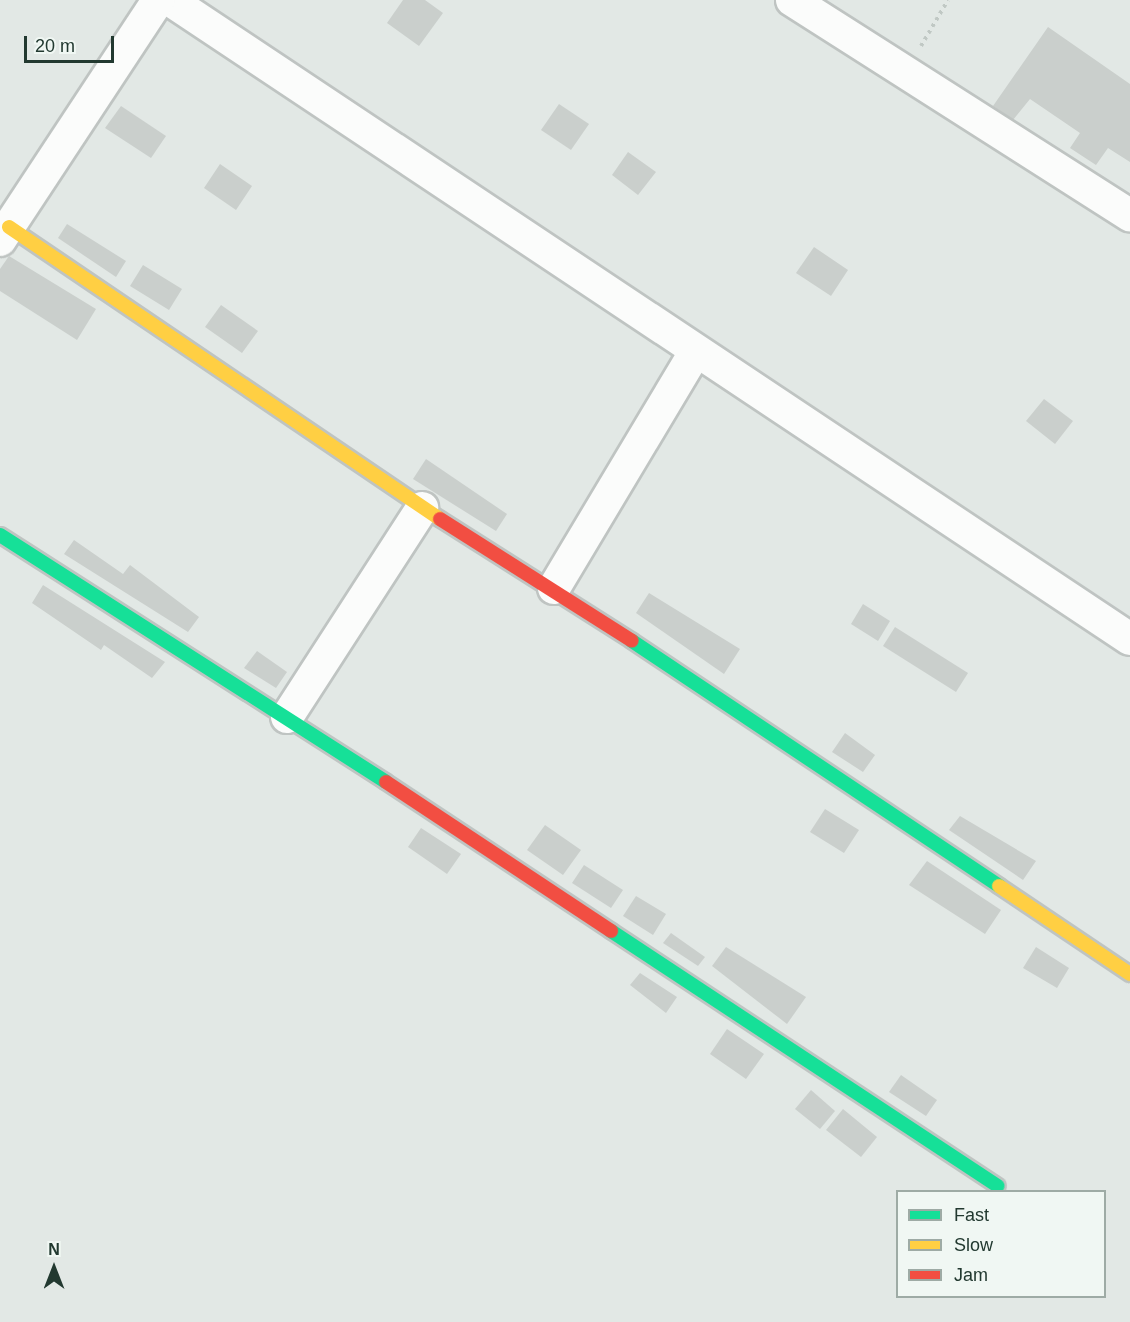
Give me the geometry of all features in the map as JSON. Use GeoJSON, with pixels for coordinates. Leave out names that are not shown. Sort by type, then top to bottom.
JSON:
{"type":"FeatureCollection","features":[{"type":"Feature","properties":{"kind":"street"},"geometry":{"type":"LineString","coordinates":[[158,0],[5,233],[422,508],[554,588],[1130,974]]}},
{"type":"Feature","properties":{"kind":"street"},"geometry":{"type":"LineString","coordinates":[[170,0],[695,352],[1130,639]]}},
{"type":"Feature","properties":{"kind":"street"},"geometry":{"type":"LineString","coordinates":[[792,0],[1130,215]]}},
{"type":"Feature","properties":{"kind":"street"},"geometry":{"type":"LineString","coordinates":[[554,588],[695,352]]}},
{"type":"Feature","properties":{"kind":"street"},"geometry":{"type":"LineString","coordinates":[[287,717],[422,508]]}},
{"type":"Feature","properties":{"kind":"street"},"geometry":{"type":"LineString","coordinates":[[0,535],[287,717],[998,1186]]}},
{"type":"Feature","properties":{"kind":"path"},"geometry":{"type":"LineString","coordinates":[[906,72],[948,0]]}},
{"type":"Feature","properties":{"kind":"building"},"geometry":{"type":"Polygon","coordinates":[[[403,0],[425,0],[443,13],[419,46],[387,23],[403,0]]]}},
{"type":"Feature","properties":{"kind":"building"},"geometry":{"type":"Polygon","coordinates":[[[1048,27],[1130,84],[1130,162],[1108,148],[1096,165],[1070,148],[1080,133],[1030,99],[1013,120],[993,106],[1048,27]]]}},
{"type":"Feature","properties":{"kind":"building"},"geometry":{"type":"Polygon","coordinates":[[[559,104],[589,124],[571,150],[541,130],[559,104]]]}},
{"type":"Feature","properties":{"kind":"building"},"geometry":{"type":"Polygon","coordinates":[[[121,106],[166,136],[151,158],[105,128],[121,106]]]}},
{"type":"Feature","properties":{"kind":"building"},"geometry":{"type":"Polygon","coordinates":[[[628,152],[656,172],[638,195],[612,175],[628,152]]]}},
{"type":"Feature","properties":{"kind":"building"},"geometry":{"type":"Polygon","coordinates":[[[220,164],[252,186],[236,210],[204,188],[220,164]]]}},
{"type":"Feature","properties":{"kind":"building"},"geometry":{"type":"Polygon","coordinates":[[[67,224],[126,261],[116,277],[58,238],[67,224]]]}},
{"type":"Feature","properties":{"kind":"building"},"geometry":{"type":"Polygon","coordinates":[[[814,247],[848,270],[831,296],[796,273],[814,247]]]}},
{"type":"Feature","properties":{"kind":"building"},"geometry":{"type":"Polygon","coordinates":[[[9,256],[96,309],[77,340],[0,291],[0,269],[9,256]]]}},
{"type":"Feature","properties":{"kind":"building"},"geometry":{"type":"Polygon","coordinates":[[[143,265],[182,289],[169,310],[130,286],[143,265]]]}},
{"type":"Feature","properties":{"kind":"building"},"geometry":{"type":"Polygon","coordinates":[[[221,305],[258,331],[242,353],[205,327],[221,305]]]}},
{"type":"Feature","properties":{"kind":"building"},"geometry":{"type":"Polygon","coordinates":[[[1044,399],[1073,421],[1055,444],[1026,421],[1044,399]]]}},
{"type":"Feature","properties":{"kind":"building"},"geometry":{"type":"Polygon","coordinates":[[[426,459],[507,514],[496,531],[413,479],[426,459]]]}},
{"type":"Feature","properties":{"kind":"building"},"geometry":{"type":"Polygon","coordinates":[[[74,540],[123,574],[130,565],[199,617],[188,632],[64,554],[74,540]]]}},
{"type":"Feature","properties":{"kind":"building"},"geometry":{"type":"Polygon","coordinates":[[[43,585],[165,662],[152,678],[104,645],[101,650],[32,603],[43,585]]]}},
{"type":"Feature","properties":{"kind":"building"},"geometry":{"type":"Polygon","coordinates":[[[649,593],[740,649],[724,674],[636,613],[649,593]]]}},
{"type":"Feature","properties":{"kind":"building"},"geometry":{"type":"Polygon","coordinates":[[[863,604],[890,621],[878,641],[851,624],[863,604]]]}},
{"type":"Feature","properties":{"kind":"building"},"geometry":{"type":"Polygon","coordinates":[[[895,627],[968,673],[956,692],[883,646],[895,627]]]}},
{"type":"Feature","properties":{"kind":"building"},"geometry":{"type":"Polygon","coordinates":[[[257,651],[287,672],[276,688],[244,668],[257,651]]]}},
{"type":"Feature","properties":{"kind":"building"},"geometry":{"type":"Polygon","coordinates":[[[845,733],[875,755],[863,772],[832,752],[845,733]]]}},
{"type":"Feature","properties":{"kind":"building"},"geometry":{"type":"Polygon","coordinates":[[[825,809],[859,830],[844,853],[810,832],[825,809]]]}},
{"type":"Feature","properties":{"kind":"building"},"geometry":{"type":"Polygon","coordinates":[[[960,816],[1036,861],[1023,880],[949,830],[960,816]]]}},
{"type":"Feature","properties":{"kind":"building"},"geometry":{"type":"Polygon","coordinates":[[[545,825],[581,850],[563,875],[527,850],[545,825]]]}},
{"type":"Feature","properties":{"kind":"building"},"geometry":{"type":"Polygon","coordinates":[[[421,828],[461,854],[447,874],[408,847],[421,828]]]}},
{"type":"Feature","properties":{"kind":"building"},"geometry":{"type":"Polygon","coordinates":[[[927,861],[1001,910],[985,934],[909,885],[927,861]]]}},
{"type":"Feature","properties":{"kind":"building"},"geometry":{"type":"Polygon","coordinates":[[[584,865],[623,890],[611,908],[572,883],[584,865]]]}},
{"type":"Feature","properties":{"kind":"building"},"geometry":{"type":"Polygon","coordinates":[[[636,896],[666,914],[653,935],[623,916],[636,896]]]}},
{"type":"Feature","properties":{"kind":"building"},"geometry":{"type":"Polygon","coordinates":[[[671,933],[705,957],[698,966],[663,943],[671,933]]]}},
{"type":"Feature","properties":{"kind":"building"},"geometry":{"type":"Polygon","coordinates":[[[726,947],[806,997],[787,1024],[712,966],[726,947]]]}},
{"type":"Feature","properties":{"kind":"building"},"geometry":{"type":"Polygon","coordinates":[[[1036,947],[1069,968],[1057,988],[1023,968],[1036,947]]]}},
{"type":"Feature","properties":{"kind":"building"},"geometry":{"type":"Polygon","coordinates":[[[640,973],[677,997],[666,1013],[630,985],[640,973]]]}},
{"type":"Feature","properties":{"kind":"building"},"geometry":{"type":"Polygon","coordinates":[[[727,1029],[764,1054],[746,1079],[710,1054],[727,1029]]]}},
{"type":"Feature","properties":{"kind":"building"},"geometry":{"type":"Polygon","coordinates":[[[901,1075],[937,1100],[926,1116],[889,1092],[901,1075]]]}},
{"type":"Feature","properties":{"kind":"building"},"geometry":{"type":"Polygon","coordinates":[[[811,1090],[835,1111],[820,1129],[795,1109],[811,1090]]]}},
{"type":"Feature","properties":{"kind":"building"},"geometry":{"type":"Polygon","coordinates":[[[843,1109],[877,1137],[861,1157],[826,1130],[843,1109]]]}},
{"type":"Feature","properties":{"kind":"traffic: fast"},"geometry":{"type":"LineString","coordinates":[[0,535],[386,782]]}},
{"type":"Feature","properties":{"kind":"traffic: fast"},"geometry":{"type":"LineString","coordinates":[[632,641],[999,886]]}},
{"type":"Feature","properties":{"kind":"traffic: fast"},"geometry":{"type":"LineString","coordinates":[[611,931],[998,1186]]}},
{"type":"Feature","properties":{"kind":"traffic: slow"},"geometry":{"type":"LineString","coordinates":[[9,227],[440,519]]}},
{"type":"Feature","properties":{"kind":"traffic: slow"},"geometry":{"type":"LineString","coordinates":[[999,886],[1130,974]]}},
{"type":"Feature","properties":{"kind":"traffic: jam"},"geometry":{"type":"LineString","coordinates":[[440,519],[632,641]]}},
{"type":"Feature","properties":{"kind":"traffic: jam"},"geometry":{"type":"LineString","coordinates":[[386,782],[611,931]]}}]}
